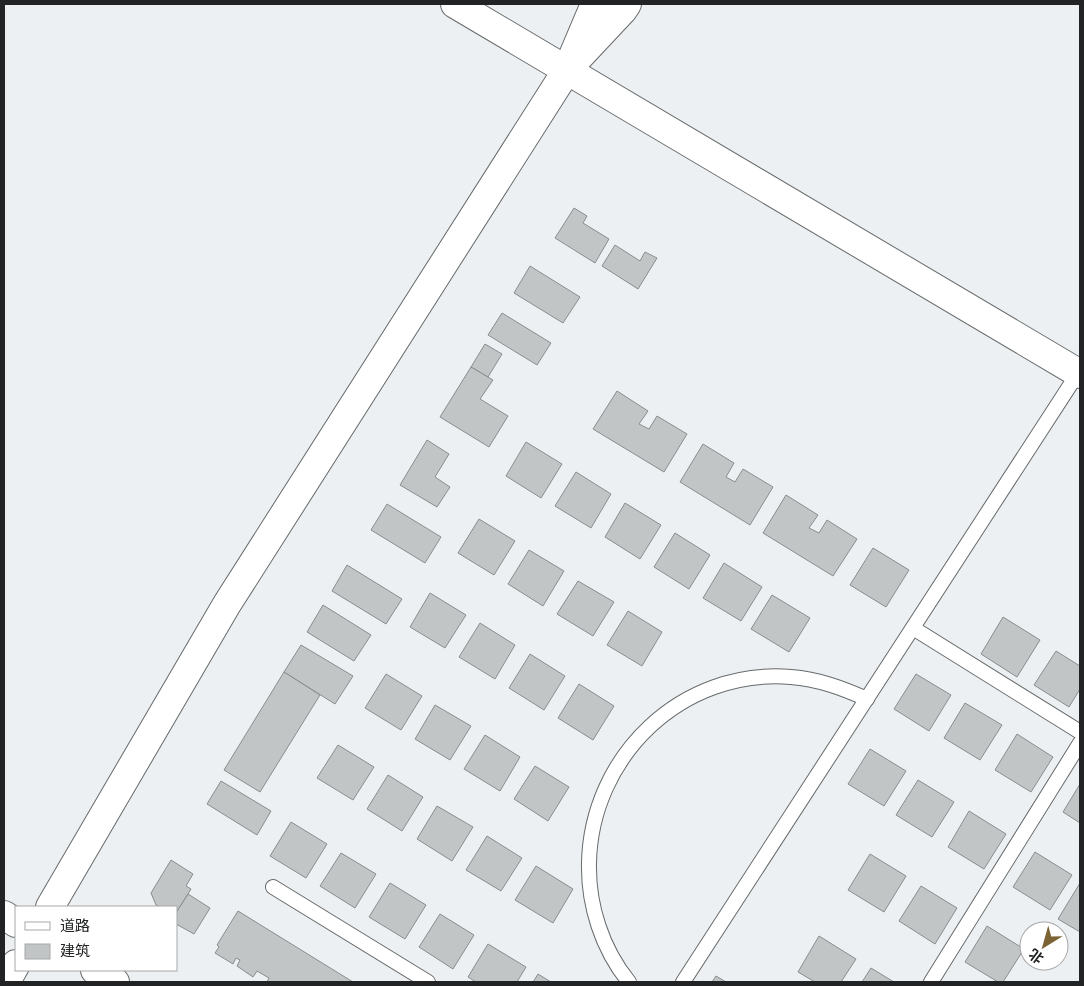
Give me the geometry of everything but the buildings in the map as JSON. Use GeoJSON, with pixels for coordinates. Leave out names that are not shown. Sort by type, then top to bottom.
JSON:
{"type":"FeatureCollection","features":[{"type":"Feature","properties":{"kind":"street"},"geometry":{"type":"LineString","coordinates":[[455,4],[1079,373]]}},
{"type":"Feature","properties":{"kind":"street"},"geometry":{"type":"LineString","coordinates":[[51,906],[227,604],[567,70],[594,4]]}},
{"type":"Feature","properties":{"kind":"street"},"geometry":{"type":"LineString","coordinates":[[567,70],[627,4]]}},
{"type":"Feature","properties":{"kind":"street"},"geometry":{"type":"LineString","coordinates":[[4,915],[15,921]]}},
{"type":"Feature","properties":{"kind":"street"},"geometry":{"type":"LineString","coordinates":[[6,982],[15,966]]}},
{"type":"Feature","properties":{"kind":"street"},"geometry":{"type":"LineString","coordinates":[[96,971],[115,982]]}},
{"type":"Feature","properties":{"kind":"lane"},"geometry":{"type":"LineString","coordinates":[[682,982],[1079,373]]}},
{"type":"Feature","properties":{"kind":"lane"},"geometry":{"type":"LineString","coordinates":[[913,628],[1080,732]]}},
{"type":"Feature","properties":{"kind":"lane"},"geometry":{"type":"LineString","coordinates":[[629,982],[608,950],[598,926],[588,874],[593,823],[612,773],[626,751],[644,731],[664,714],[686,700],[711,688],[736,681],[762,677],[790,677],[844,688],[867,699]]}},
{"type":"Feature","properties":{"kind":"lane"},"geometry":{"type":"LineString","coordinates":[[931,982],[1080,742]]}},
{"type":"Feature","properties":{"kind":"lane"},"geometry":{"type":"LineString","coordinates":[[273,887],[428,982]]}}]}
